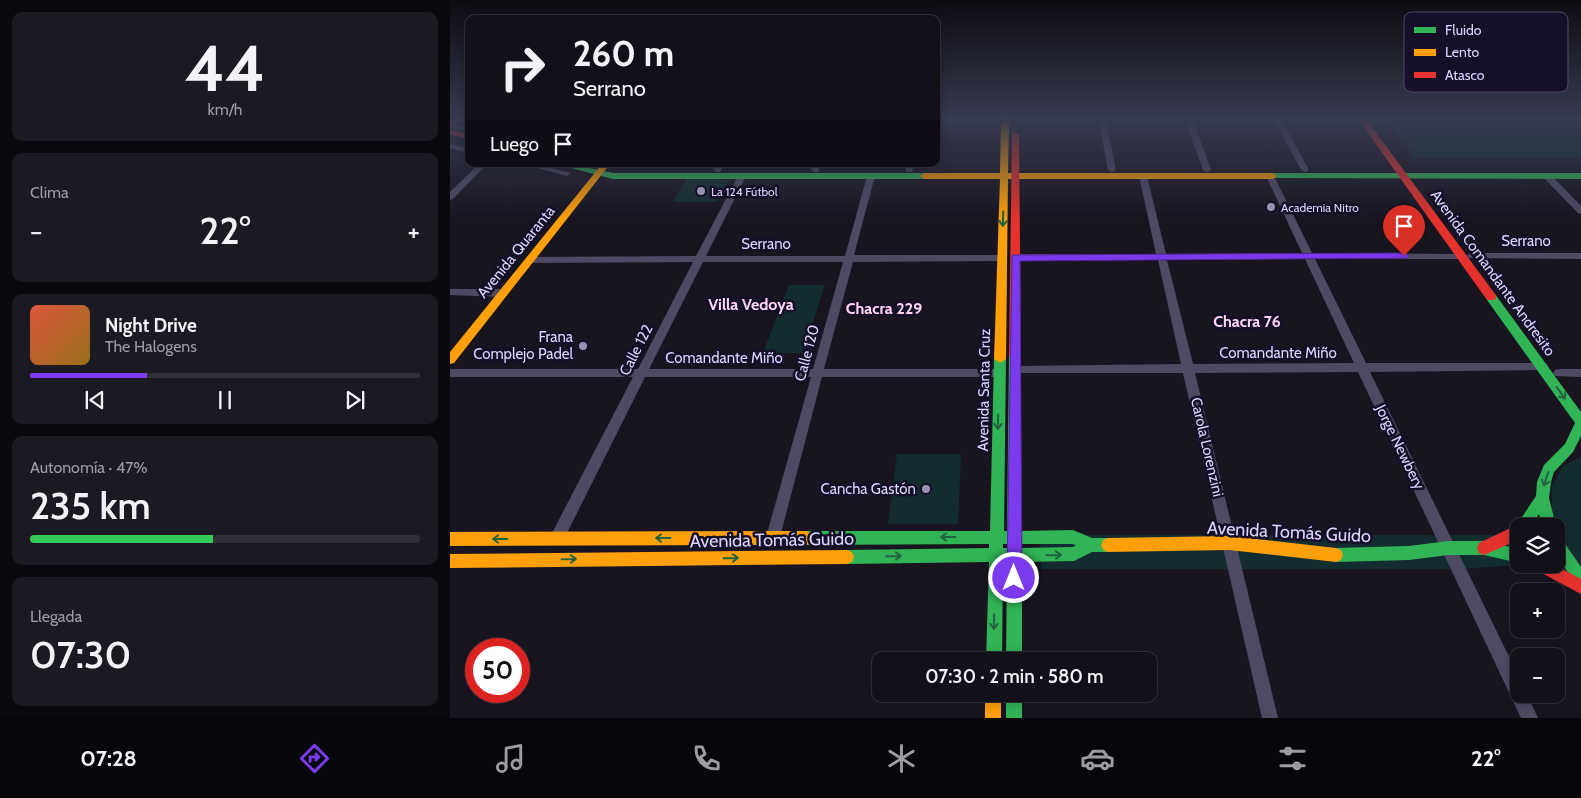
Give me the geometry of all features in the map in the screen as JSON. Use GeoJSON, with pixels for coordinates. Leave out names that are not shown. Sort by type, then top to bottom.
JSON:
{"type":"FeatureCollection","features":[{"type":"Feature","properties":{"kind":"main road","name":"Avenida Santa Cruz"},"geometry":{"type":"LineString","coordinates":[[994,652],[1001,258],[1006,153]]}},
{"type":"Feature","properties":{"kind":"main road","name":"Avenida Santa Cruz"},"geometry":{"type":"LineString","coordinates":[[1014,153],[1016,173],[1014,652]]}},
{"type":"Feature","properties":{"kind":"main road","name":"Avenida Comandante Andresito"},"geometry":{"type":"LineString","coordinates":[[1389,153],[1406,173]]}},
{"type":"Feature","properties":{"kind":"main road","name":"Avenida Comandante Andresito"},"geometry":{"type":"LineString","coordinates":[[1393,153],[1581,422]]}},
{"type":"Feature","properties":{"kind":"main road"},"geometry":{"type":"LineString","coordinates":[[563,168],[618,170],[719,167],[910,167],[1004,173]]}},
{"type":"Feature","properties":{"kind":"main road"},"geometry":{"type":"LineString","coordinates":[[603,168],[613,176],[871,176],[1016,173],[1270,176],[1581,170]]}},
{"type":"Feature","properties":{"kind":"main road","name":"Avenida Quaranta"},"geometry":{"type":"LineString","coordinates":[[450,360],[603,168]]}},
{"type":"Feature","properties":{"kind":"main road"},"geometry":{"type":"LineString","coordinates":[[1016,173],[1112,170],[1305,170],[1581,176]]}},
{"type":"Feature","properties":{"kind":"main road","name":"Avenida Comandante Andresito"},"geometry":{"type":"LineString","coordinates":[[1466,256],[1581,403]]}},
{"type":"Feature","properties":{"kind":"main road"},"geometry":{"type":"LineString","coordinates":[[1546,518],[1542,498],[1544,482],[1549,469],[1569,448],[1581,422]]}},
{"type":"Feature","properties":{"kind":"main road"},"geometry":{"type":"LineString","coordinates":[[1559,459],[1581,448]]}},
{"type":"Feature","properties":{"kind":"main road"},"geometry":{"type":"LineString","coordinates":[[1528,518],[1542,498]]}},
{"type":"Feature","properties":{"kind":"main road","name":"Avenida Tomás Guido"},"geometry":{"type":"LineString","coordinates":[[450,539],[1014,536],[1073,537],[1091,545],[1229,543],[1340,556],[1409,553],[1448,548],[1484,548],[1510,554]]}},
{"type":"Feature","properties":{"kind":"main road","name":"Avenida Tomás Guido"},"geometry":{"type":"LineString","coordinates":[[1484,548],[1510,536]]}},
{"type":"Feature","properties":{"kind":"main road","name":"Avenida Tomás Guido"},"geometry":{"type":"LineString","coordinates":[[450,561],[1014,556],[1074,554],[1091,545]]}},
{"type":"Feature","properties":{"kind":"main road"},"geometry":{"type":"LineString","coordinates":[[1565,558],[1581,579]]}},
{"type":"Feature","properties":{"kind":"main road"},"geometry":{"type":"LineString","coordinates":[[1555,573],[1581,587]]}},
{"type":"Feature","properties":{"kind":"main road"},"geometry":{"type":"LineString","coordinates":[[993,702],[993,718]]}},
{"type":"Feature","properties":{"kind":"main road"},"geometry":{"type":"LineString","coordinates":[[1014,702],[1014,718]]}},
{"type":"Feature","properties":{"kind":"street"},"geometry":{"type":"LineString","coordinates":[[1109,153],[1112,170]]}},
{"type":"Feature","properties":{"kind":"street"},"geometry":{"type":"LineString","coordinates":[[1201,153],[1207,170]]}},
{"type":"Feature","properties":{"kind":"street"},"geometry":{"type":"LineString","coordinates":[[1295,153],[1305,170]]}},
{"type":"Feature","properties":{"kind":"street"},"geometry":{"type":"LineString","coordinates":[[450,198],[480,167]]}},
{"type":"Feature","properties":{"kind":"street","name":"Calle 122"},"geometry":{"type":"LineString","coordinates":[[557,538],[742,176]]}},
{"type":"Feature","properties":{"kind":"street","name":"Calle 120"},"geometry":{"type":"LineString","coordinates":[[773,537],[871,176]]}},
{"type":"Feature","properties":{"kind":"street","name":"Carola Lorenzini"},"geometry":{"type":"LineString","coordinates":[[1143,176],[1270,718]]}},
{"type":"Feature","properties":{"kind":"street","name":"Jorge Newbery"},"geometry":{"type":"LineString","coordinates":[[1270,176],[1530,718]]}},
{"type":"Feature","properties":{"kind":"street"},"geometry":{"type":"LineString","coordinates":[[1547,176],[1581,211]]}},
{"type":"Feature","properties":{"kind":"street","name":"Serrano"},"geometry":{"type":"LineString","coordinates":[[1015,257],[1581,256]]}},
{"type":"Feature","properties":{"kind":"street","name":"Serrano"},"geometry":{"type":"LineString","coordinates":[[530,260],[1001,258]]}},
{"type":"Feature","properties":{"kind":"street"},"geometry":{"type":"LineString","coordinates":[[450,292],[503,293]]}},
{"type":"Feature","properties":{"kind":"street","name":"Comandante Miño"},"geometry":{"type":"LineString","coordinates":[[1015,370],[1542,366]]}},
{"type":"Feature","properties":{"kind":"street","name":"Comandante Miño"},"geometry":{"type":"LineString","coordinates":[[450,373],[999,373]]}},
{"type":"Feature","properties":{"kind":"street"},"geometry":{"type":"LineString","coordinates":[[1559,373],[1581,373]]}},
{"type":"Feature","properties":{"kind":"green space"},"geometry":{"type":"Polygon","coordinates":[[[1411,153],[1581,153],[1581,158],[1415,158],[1411,153]]]}},
{"type":"Feature","properties":{"kind":"green space","name":"La 124 Fútbol"},"geometry":{"type":"Polygon","coordinates":[[[687,178],[729,180],[717,202],[673,202],[687,178]]]}},
{"type":"Feature","properties":{"kind":"green space"},"geometry":{"type":"Polygon","coordinates":[[[789,285],[825,285],[803,353],[763,353],[789,285]]]}},
{"type":"Feature","properties":{"kind":"green space","name":"Cancha Gastón"},"geometry":{"type":"Polygon","coordinates":[[[897,454],[961,454],[958,524],[888,524],[897,454]]]}},
{"type":"Feature","properties":{"kind":"green space"},"geometry":{"type":"Polygon","coordinates":[[[1581,456],[1581,568],[1565,545],[1565,518],[1554,518],[1552,513],[1552,486],[1563,466],[1581,456]]]}},
{"type":"Feature","properties":{"kind":"green space"},"geometry":{"type":"Polygon","coordinates":[[[1040,535],[1510,535],[1510,566],[1458,569],[1041,569],[1040,535]]]}},
{"type":"Feature","properties":{"kind":"traffic: fast"},"geometry":{"type":"LineString","coordinates":[[573,167],[613,176],[924,176]]}},
{"type":"Feature","properties":{"kind":"traffic: fast"},"geometry":{"type":"LineString","coordinates":[[1273,176],[1581,176]]}},
{"type":"Feature","properties":{"kind":"traffic: fast"},"geometry":{"type":"LineString","coordinates":[[1491,297],[1581,421]]}},
{"type":"Feature","properties":{"kind":"traffic: fast"},"geometry":{"type":"LineString","coordinates":[[1014,652],[1015,356]]}},
{"type":"Feature","properties":{"kind":"traffic: fast"},"geometry":{"type":"LineString","coordinates":[[994,652],[1000,359]]}},
{"type":"Feature","properties":{"kind":"traffic: fast"},"geometry":{"type":"LineString","coordinates":[[1528,518],[1542,498],[1544,482],[1549,469],[1569,448],[1581,424]]}},
{"type":"Feature","properties":{"kind":"traffic: fast"},"geometry":{"type":"LineString","coordinates":[[1542,498],[1547,518]]}},
{"type":"Feature","properties":{"kind":"traffic: fast"},"geometry":{"type":"LineString","coordinates":[[806,538],[1073,537],[1091,545]]}},
{"type":"Feature","properties":{"kind":"traffic: fast"},"geometry":{"type":"LineString","coordinates":[[847,557],[1074,554],[1091,545],[1108,545]]}},
{"type":"Feature","properties":{"kind":"traffic: fast"},"geometry":{"type":"LineString","coordinates":[[1336,555],[1409,553],[1448,548],[1484,548],[1510,554]]}},
{"type":"Feature","properties":{"kind":"traffic: fast"},"geometry":{"type":"LineString","coordinates":[[1565,556],[1581,579]]}},
{"type":"Feature","properties":{"kind":"traffic: fast"},"geometry":{"type":"LineString","coordinates":[[1014,702],[1014,718]]}},
{"type":"Feature","properties":{"kind":"traffic: slow"},"geometry":{"type":"LineString","coordinates":[[1000,359],[1004,153]]}},
{"type":"Feature","properties":{"kind":"traffic: slow"},"geometry":{"type":"LineString","coordinates":[[450,360],[604,167]]}},
{"type":"Feature","properties":{"kind":"traffic: slow"},"geometry":{"type":"LineString","coordinates":[[924,176],[1273,176]]}},
{"type":"Feature","properties":{"kind":"traffic: slow"},"geometry":{"type":"LineString","coordinates":[[450,539],[806,538]]}},
{"type":"Feature","properties":{"kind":"traffic: slow"},"geometry":{"type":"LineString","coordinates":[[1108,545],[1229,543],[1336,555]]}},
{"type":"Feature","properties":{"kind":"traffic: slow"},"geometry":{"type":"LineString","coordinates":[[450,561],[847,557]]}},
{"type":"Feature","properties":{"kind":"traffic: slow"},"geometry":{"type":"LineString","coordinates":[[993,702],[993,718]]}},
{"type":"Feature","properties":{"kind":"traffic: jam"},"geometry":{"type":"LineString","coordinates":[[1015,153],[1015,356]]}},
{"type":"Feature","properties":{"kind":"traffic: jam"},"geometry":{"type":"LineString","coordinates":[[1386,153],[1491,297]]}},
{"type":"Feature","properties":{"kind":"traffic: jam"},"geometry":{"type":"LineString","coordinates":[[1484,548],[1510,536]]}},
{"type":"Feature","properties":{"kind":"traffic: jam"},"geometry":{"type":"LineString","coordinates":[[1555,573],[1581,587]]}},
{"type":"Feature","properties":{"kind":"place","name":"La 124 Fútbol"},"geometry":{"type":"Point","coordinates":[701,191]}},
{"type":"Feature","properties":{"kind":"place","name":"Academia Nitro"},"geometry":{"type":"Point","coordinates":[1271,207]}},
{"type":"Feature","properties":{"kind":"place","name":"Frana Complejo Padel"},"geometry":{"type":"Point","coordinates":[583,346]}},
{"type":"Feature","properties":{"kind":"place","name":"Cancha Gastón"},"geometry":{"type":"Point","coordinates":[926,489]}},
{"type":"Feature","properties":{"kind":"district","name":"Villa Vedoya"},"geometry":{"type":"Point","coordinates":[751,304]}},
{"type":"Feature","properties":{"kind":"district","name":"Chacra 229"},"geometry":{"type":"Point","coordinates":[884,308]}},
{"type":"Feature","properties":{"kind":"district","name":"Chacra 76"},"geometry":{"type":"Point","coordinates":[1247,321]}},
{"type":"Feature","properties":{"kind":"route"},"geometry":{"type":"LineString","coordinates":[[1014,578],[1015,257],[1404,256]]}}]}
